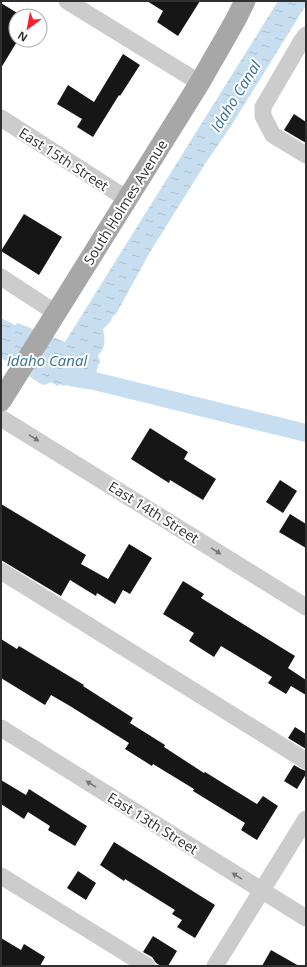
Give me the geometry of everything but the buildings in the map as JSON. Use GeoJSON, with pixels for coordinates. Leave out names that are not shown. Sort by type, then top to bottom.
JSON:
{"type":"FeatureCollection","features":[{"type":"Feature","properties":{"kind":"main road","name":"South Holmes Avenue"},"geometry":{"type":"LineString","coordinates":[[1,400],[200,83],[246,1]]}},
{"type":"Feature","properties":{"kind":"street"},"geometry":{"type":"LineString","coordinates":[[67,1],[200,83]]}},
{"type":"Feature","properties":{"kind":"street"},"geometry":{"type":"LineString","coordinates":[[306,35],[263,107],[262,116],[273,135],[306,155]]}},
{"type":"Feature","properties":{"kind":"street","name":"East 15th Street"},"geometry":{"type":"LineString","coordinates":[[1,118],[127,199]]}},
{"type":"Feature","properties":{"kind":"street"},"geometry":{"type":"LineString","coordinates":[[1,277],[56,313]]}},
{"type":"Feature","properties":{"kind":"street","name":"East 14th Street"},"geometry":{"type":"LineString","coordinates":[[1,418],[306,607]]}},
{"type":"Feature","properties":{"kind":"street"},"geometry":{"type":"LineString","coordinates":[[1,571],[306,761]]}},
{"type":"Feature","properties":{"kind":"street","name":"East 13th Street"},"geometry":{"type":"LineString","coordinates":[[1,728],[306,918]]}},
{"type":"Feature","properties":{"kind":"street"},"geometry":{"type":"LineString","coordinates":[[215,966],[306,819]]}},
{"type":"Feature","properties":{"kind":"street"},"geometry":{"type":"LineString","coordinates":[[1,876],[146,966]]}},
{"type":"Feature","properties":{"kind":"water","name":"Idaho Canal"},"geometry":{"type":"Polygon","coordinates":[[[278,1],[306,1],[306,5],[231,126],[205,164],[150,252],[116,314],[103,329],[104,343],[101,352],[98,355],[100,362],[92,389],[67,385],[63,386],[60,384],[58,386],[51,382],[45,385],[41,384],[1,358],[1,318],[15,325],[18,323],[65,342],[278,1]]]}},
{"type":"Feature","properties":{"kind":"waterway"},"geometry":{"type":"LineString","coordinates":[[70,375],[306,433]]}}]}
